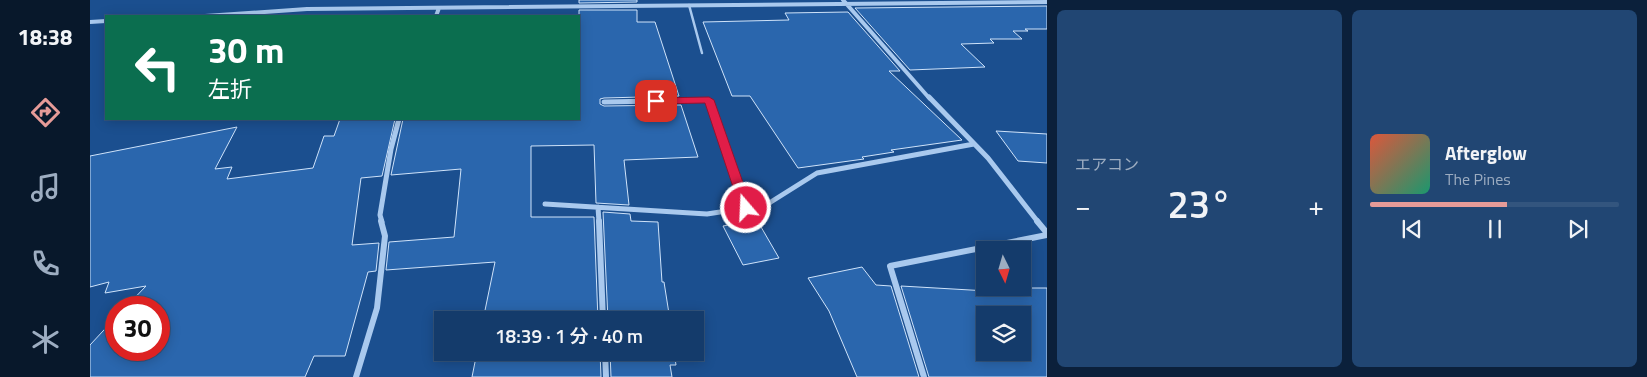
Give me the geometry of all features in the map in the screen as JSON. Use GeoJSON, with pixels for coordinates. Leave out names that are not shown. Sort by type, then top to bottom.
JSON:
{"type":"FeatureCollection","features":[{"type":"Feature","properties":{"kind":"street"},"geometry":{"type":"LineString","coordinates":[[842,0],[918,86],[1011,185],[1047,234],[890,266],[924,377]]}},
{"type":"Feature","properties":{"kind":"street"},"geometry":{"type":"LineString","coordinates":[[220,15],[307,9],[1047,2]]}},
{"type":"Feature","properties":{"kind":"street"},"geometry":{"type":"LineString","coordinates":[[436,15],[439,8]]}},
{"type":"Feature","properties":{"kind":"street"},"geometry":{"type":"LineString","coordinates":[[91,22],[105,21]]}},
{"type":"Feature","properties":{"kind":"street"},"geometry":{"type":"LineString","coordinates":[[604,102],[709,100],[746,208]]}},
{"type":"Feature","properties":{"kind":"street"},"geometry":{"type":"LineString","coordinates":[[356,377],[377,308],[386,236],[379,220],[391,149],[399,120]]}},
{"type":"Feature","properties":{"kind":"street"},"geometry":{"type":"LineString","coordinates":[[545,204],[707,214],[766,205],[816,173],[974,144]]}},
{"type":"Feature","properties":{"kind":"street"},"geometry":{"type":"LineString","coordinates":[[598,207],[603,311]]}},
{"type":"Feature","properties":{"kind":"street"},"geometry":{"type":"LineString","coordinates":[[605,361],[606,377]]}},
{"type":"Feature","properties":{"kind":"lane"},"geometry":{"type":"LineString","coordinates":[[689,5],[702,53]]}},
{"type":"Feature","properties":{"kind":"building"},"geometry":{"type":"Polygon","coordinates":[[[579,0],[637,0],[637,2],[579,3],[579,0]]]}},
{"type":"Feature","properties":{"kind":"building"},"geometry":{"type":"Polygon","coordinates":[[[1047,6],[1047,29],[1013,31],[1022,39],[990,39],[994,43],[961,44],[985,67],[910,70],[855,8],[1047,6]]]}},
{"type":"Feature","properties":{"kind":"building"},"geometry":{"type":"Polygon","coordinates":[[[579,10],[637,10],[637,22],[655,22],[679,96],[604,98],[600,99],[600,104],[604,106],[681,105],[698,157],[624,160],[629,205],[596,203],[594,145],[531,146],[531,217],[594,217],[598,311],[485,311],[495,262],[386,270],[389,242],[454,237],[461,169],[391,175],[403,120],[580,120],[579,10]]]}},
{"type":"Feature","properties":{"kind":"building"},"geometry":{"type":"Polygon","coordinates":[[[848,12],[900,71],[889,71],[962,140],[891,150],[894,152],[862,157],[864,159],[798,168],[750,96],[732,96],[703,22],[789,20],[785,13],[848,12]]]}},
{"type":"Feature","properties":{"kind":"building"},"geometry":{"type":"Polygon","coordinates":[[[340,120],[395,120],[382,176],[361,178],[352,245],[379,243],[376,271],[368,272],[345,356],[314,356],[305,377],[90,377],[90,345],[105,329],[105,361],[170,361],[170,296],[136,296],[146,286],[105,293],[109,282],[90,287],[90,156],[237,127],[215,169],[232,167],[227,179],[313,168],[324,136],[334,136],[340,120]]]}},
{"type":"Feature","properties":{"kind":"building"},"geometry":{"type":"Polygon","coordinates":[[[996,131],[1047,134],[1047,163],[1018,161],[996,131]]]}},
{"type":"Feature","properties":{"kind":"building"},"geometry":{"type":"Polygon","coordinates":[[[603,212],[630,214],[631,221],[658,222],[662,282],[664,282],[669,311],[608,311],[603,212]]]}},
{"type":"Feature","properties":{"kind":"building"},"geometry":{"type":"Polygon","coordinates":[[[757,220],[779,258],[743,265],[723,226],[757,220]]]}},
{"type":"Feature","properties":{"kind":"building"},"geometry":{"type":"Polygon","coordinates":[[[862,267],[876,285],[891,286],[919,377],[857,377],[829,311],[808,278],[862,267]]]}},
{"type":"Feature","properties":{"kind":"building"},"geometry":{"type":"Polygon","coordinates":[[[901,286],[976,290],[976,296],[1031,296],[1031,288],[1047,288],[1047,377],[929,377],[901,286]]]}},
{"type":"Feature","properties":{"kind":"building"},"geometry":{"type":"Polygon","coordinates":[[[475,361],[600,361],[601,377],[472,377],[475,361]]]}},
{"type":"Feature","properties":{"kind":"building"},"geometry":{"type":"Polygon","coordinates":[[[610,361],[675,361],[676,365],[670,365],[672,377],[611,377],[610,361]]]}},
{"type":"Feature","properties":{"kind":"route"},"geometry":{"type":"LineString","coordinates":[[656,101],[709,100],[746,208]]}}]}
